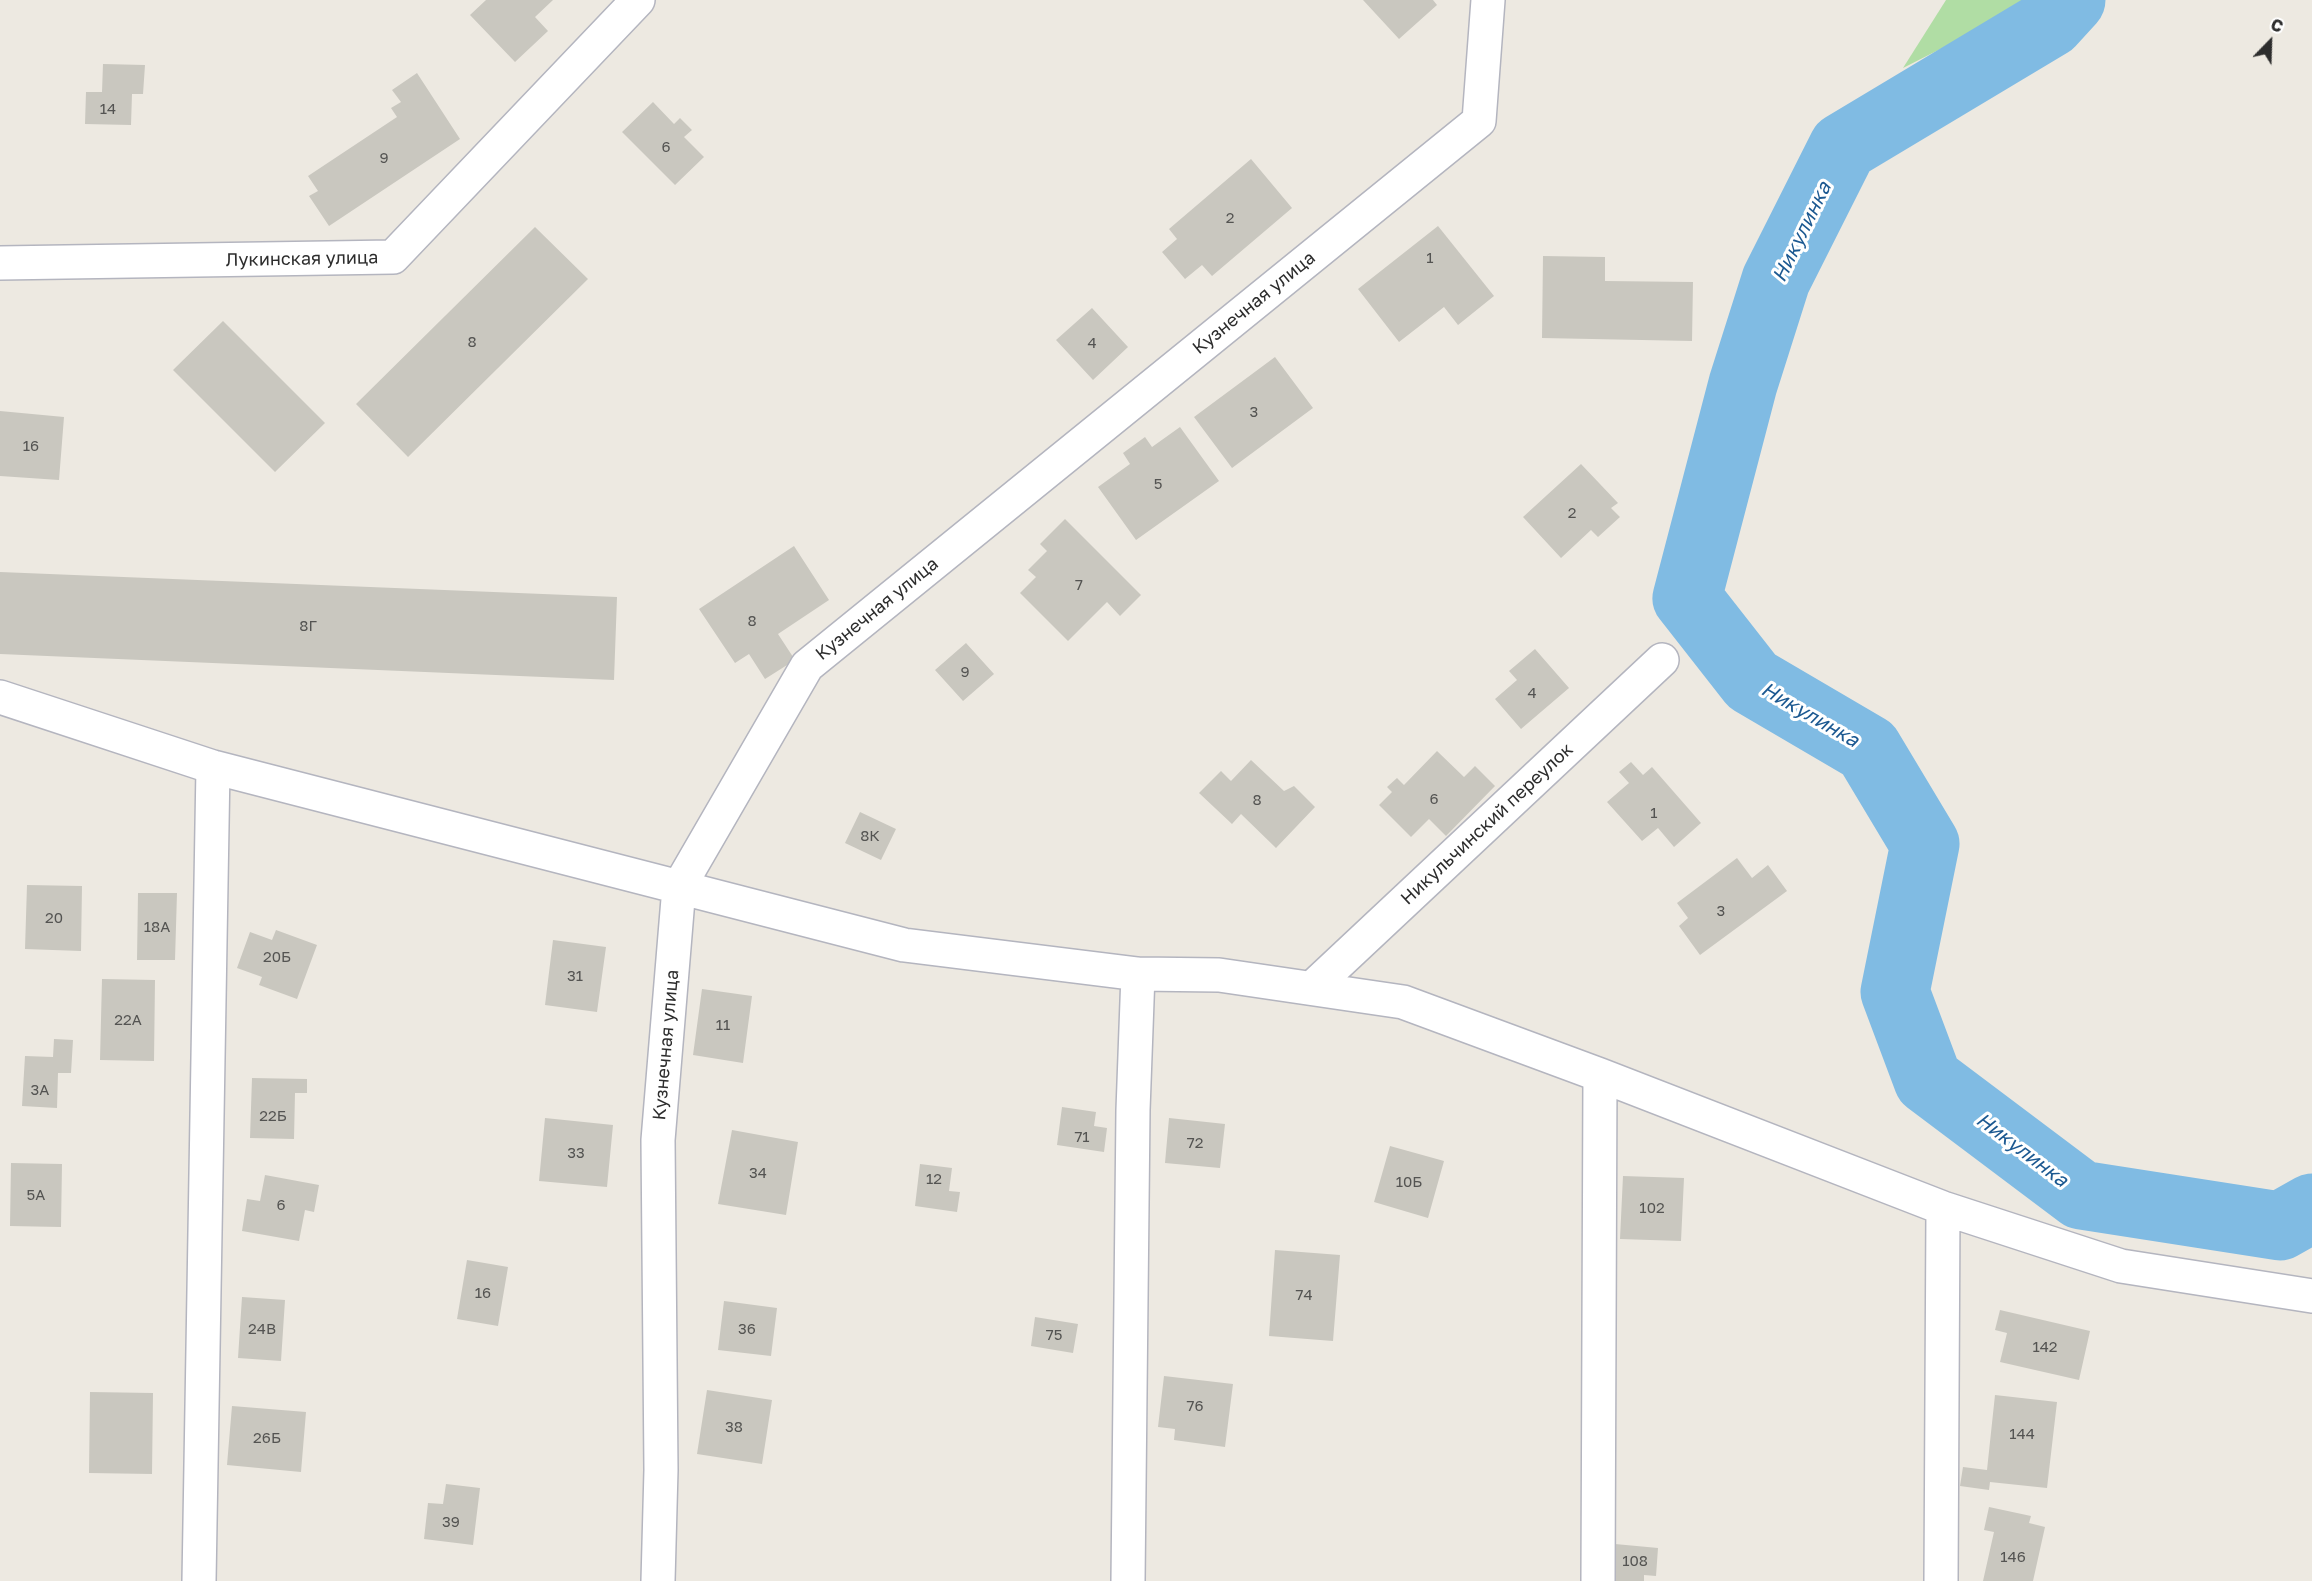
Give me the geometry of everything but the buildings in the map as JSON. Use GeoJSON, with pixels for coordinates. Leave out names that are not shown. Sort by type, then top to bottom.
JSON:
{"type":"FeatureCollection","features":[{"type":"Feature","properties":{"kind":"street","name":"Лукинская улица"},"geometry":{"type":"LineString","coordinates":[[0,263],[393,257],[638,0]]}},
{"type":"Feature","properties":{"kind":"street","name":"Кузнечная улица"},"geometry":{"type":"LineString","coordinates":[[658,1581],[661,1458],[658,1140],[679,887],[807,666],[1479,121],[1488,0]]}},
{"type":"Feature","properties":{"kind":"street","name":"Никульчинский переулок"},"geometry":{"type":"LineString","coordinates":[[1312,988],[1662,660]]}},
{"type":"Feature","properties":{"kind":"street"},"geometry":{"type":"LineString","coordinates":[[0,697],[110,731],[213,767],[904,945],[1138,974],[1220,975],[1403,1002],[1600,1075],[1943,1208],[2121,1266],[2312,1296]]}},
{"type":"Feature","properties":{"kind":"street"},"geometry":{"type":"LineString","coordinates":[[199,1581],[213,767]]}},
{"type":"Feature","properties":{"kind":"street"},"geometry":{"type":"LineString","coordinates":[[1128,1581],[1133,1110],[1138,974]]}},
{"type":"Feature","properties":{"kind":"street"},"geometry":{"type":"LineString","coordinates":[[1598,1581],[1600,1075]]}},
{"type":"Feature","properties":{"kind":"street"},"geometry":{"type":"LineString","coordinates":[[1941,1581],[1943,1208]]}},
{"type":"Feature","properties":{"kind":"green space"},"geometry":{"type":"Polygon","coordinates":[[[1946,0],[2037,0],[1903,68],[1946,0]]]}},
{"type":"Feature","properties":{"kind":"waterway","name":"Никулинка"},"geometry":{"type":"LineString","coordinates":[[2071,0],[2050,23],[1843,147],[1776,280],[1743,384],[1687,598],[1752,681],[1868,749],[1925,844],[1895,992],[1928,1080],[2081,1195],[2280,1226],[2312,1208]]}}]}
